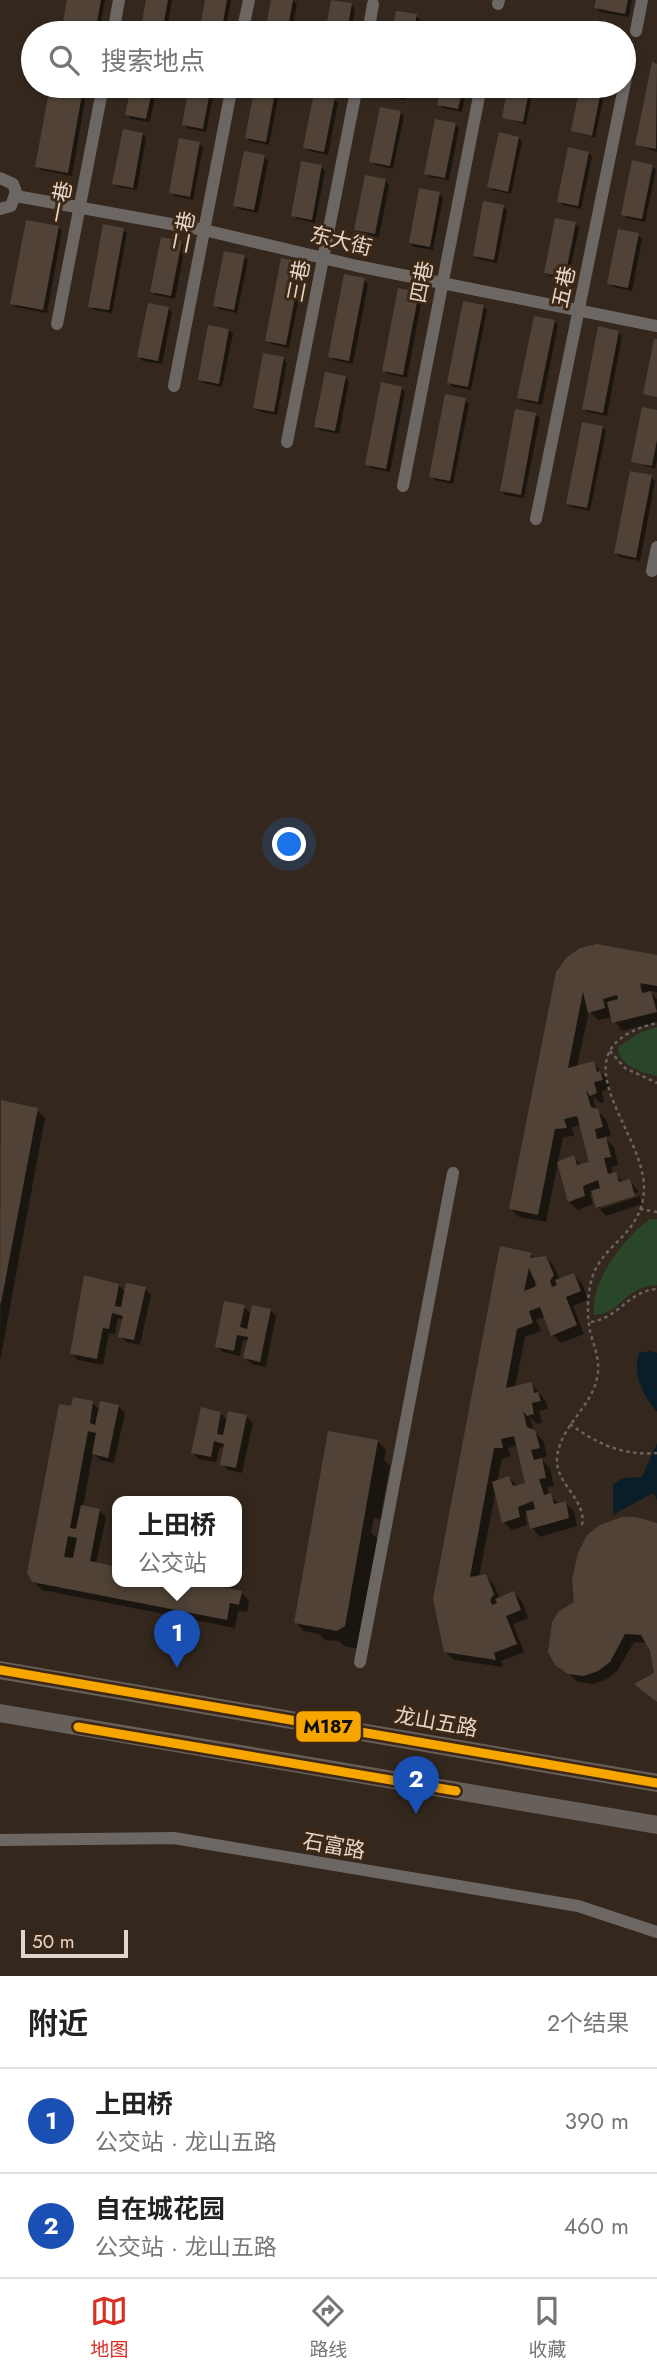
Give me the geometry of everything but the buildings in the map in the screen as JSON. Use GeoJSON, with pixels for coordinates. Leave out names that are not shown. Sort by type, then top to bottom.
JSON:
{"type":"FeatureCollection","features":[{"type":"Feature","properties":{"kind":"street"},"geometry":{"type":"LineString","coordinates":[[115,21],[119,0]]}},
{"type":"Feature","properties":{"kind":"street"},"geometry":{"type":"LineString","coordinates":[[245,21],[249,0]]}},
{"type":"Feature","properties":{"kind":"street"},"geometry":{"type":"LineString","coordinates":[[636,30],[642,0]]}},
{"type":"Feature","properties":{"kind":"street"},"geometry":{"type":"LineString","coordinates":[[370,21],[373,4]]}},
{"type":"Feature","properties":{"kind":"street","name":"一巷"},"geometry":{"type":"LineString","coordinates":[[57,324],[101,98]]}},
{"type":"Feature","properties":{"kind":"street","name":"二巷"},"geometry":{"type":"LineString","coordinates":[[174,386],[230,98]]}},
{"type":"Feature","properties":{"kind":"street","name":"三巷"},"geometry":{"type":"LineString","coordinates":[[287,442],[355,98]]}},
{"type":"Feature","properties":{"kind":"street","name":"四巷"},"geometry":{"type":"LineString","coordinates":[[403,486],[479,98]]}},
{"type":"Feature","properties":{"kind":"street","name":"五巷"},"geometry":{"type":"LineString","coordinates":[[536,519],[622,98]]}},
{"type":"Feature","properties":{"kind":"street"},"geometry":{"type":"LineString","coordinates":[[0,178],[13,184],[16,196],[11,206],[0,209]]}},
{"type":"Feature","properties":{"kind":"street","name":"东大街"},"geometry":{"type":"LineString","coordinates":[[16,196],[204,230],[441,283],[657,326]]}},
{"type":"Feature","properties":{"kind":"street"},"geometry":{"type":"LineString","coordinates":[[652,571],[657,547]]}},
{"type":"Feature","properties":{"kind":"street"},"geometry":{"type":"LineString","coordinates":[[360,1662],[453,1173]]}},
{"type":"Feature","properties":{"kind":"street","name":"龙山五路"},"geometry":{"type":"LineString","coordinates":[[0,1670],[657,1783]]}},
{"type":"Feature","properties":{"kind":"street"},"geometry":{"type":"LineString","coordinates":[[0,1713],[657,1825]]}},
{"type":"Feature","properties":{"kind":"street","name":"石富路"},"geometry":{"type":"LineString","coordinates":[[0,1840],[174,1838],[578,1906],[657,1932]]}},
{"type":"Feature","properties":{"kind":"path"},"geometry":{"type":"LineString","coordinates":[[582,1525],[578,1505],[561,1478],[556,1463],[558,1451],[570,1423],[591,1395],[597,1378],[598,1358],[589,1322],[588,1304],[592,1277],[605,1254],[629,1232],[639,1209],[643,1176],[610,1096],[607,1065],[610,1051],[619,1039],[639,1027],[657,1023]]}},
{"type":"Feature","properties":{"kind":"path"},"geometry":{"type":"LineString","coordinates":[[610,1051],[625,1068],[657,1083]]}},
{"type":"Feature","properties":{"kind":"path"},"geometry":{"type":"LineString","coordinates":[[639,1209],[657,1212]]}},
{"type":"Feature","properties":{"kind":"path"},"geometry":{"type":"LineString","coordinates":[[589,1322],[611,1316],[635,1294],[657,1289]]}},
{"type":"Feature","properties":{"kind":"path"},"geometry":{"type":"LineString","coordinates":[[570,1423],[594,1442],[631,1454],[657,1453]]}},
{"type":"Feature","properties":{"kind":"green space"},"geometry":{"type":"Polygon","coordinates":[[[657,1027],[657,1076],[627,1064],[619,1054],[618,1047],[641,1032],[657,1027]]]}},
{"type":"Feature","properties":{"kind":"green space"},"geometry":{"type":"Polygon","coordinates":[[[650,1219],[657,1219],[657,1285],[636,1291],[611,1310],[594,1315],[597,1288],[611,1261],[630,1237],[650,1219]]]}},
{"type":"Feature","properties":{"kind":"water"},"geometry":{"type":"Polygon","coordinates":[[[639,1353],[657,1353],[657,1412],[643,1392],[637,1369],[639,1353]]]}},
{"type":"Feature","properties":{"kind":"water"},"geometry":{"type":"Polygon","coordinates":[[[657,1443],[657,1500],[653,1493],[613,1515],[613,1484],[623,1478],[642,1477],[657,1443]]]}},
{"type":"Feature","properties":{"kind":"transit line","name":"M187"},"geometry":{"type":"LineString","coordinates":[[0,1670],[657,1783]]}},
{"type":"Feature","properties":{"kind":"transit line","name":"M187"},"geometry":{"type":"LineString","coordinates":[[78,1727],[456,1791]]}},
{"type":"Feature","properties":{"kind":"place","name":"上田桥"},"geometry":{"type":"Point","coordinates":[177,1668]}},
{"type":"Feature","properties":{"kind":"place","name":"自在城花园"},"geometry":{"type":"Point","coordinates":[416,1814]}}]}
